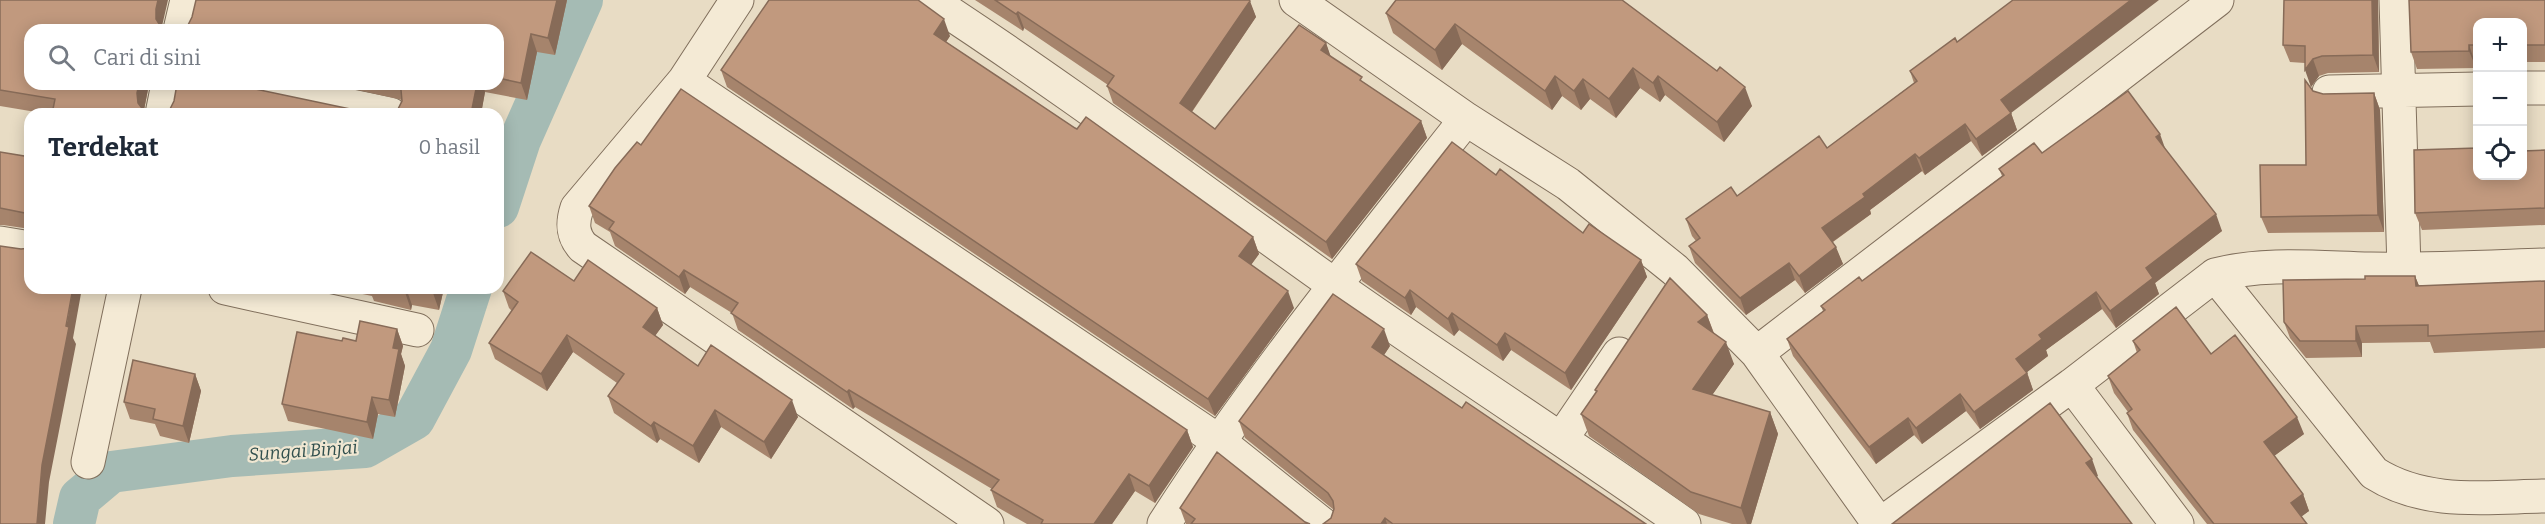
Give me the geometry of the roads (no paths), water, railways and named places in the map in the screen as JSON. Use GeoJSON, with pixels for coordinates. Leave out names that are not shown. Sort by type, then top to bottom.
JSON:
{"type":"FeatureCollection","features":[{"type":"Feature","properties":{"kind":"street"},"geometry":{"type":"LineString","coordinates":[[181,24],[187,0]]}},
{"type":"Feature","properties":{"kind":"street"},"geometry":{"type":"LineString","coordinates":[[737,0],[684,81],[577,208],[573,219],[575,238],[583,247],[987,524]]}},
{"type":"Feature","properties":{"kind":"street"},"geometry":{"type":"LineString","coordinates":[[930,0],[1036,69],[1335,285],[1562,438],[1684,524]]}},
{"type":"Feature","properties":{"kind":"street"},"geometry":{"type":"LineString","coordinates":[[1296,0],[1467,119],[1568,184],[1675,270],[1757,353],[1880,524],[2072,385],[2215,275],[2236,269],[2267,268],[2404,269],[2545,265]]}},
{"type":"Feature","properties":{"kind":"street"},"geometry":{"type":"LineString","coordinates":[[1757,353],[2217,0]]}},
{"type":"Feature","properties":{"kind":"street"},"geometry":{"type":"LineString","coordinates":[[2396,0],[2404,269]]}},
{"type":"Feature","properties":{"kind":"street"},"geometry":{"type":"LineString","coordinates":[[684,81],[1217,440],[1322,524]]}},
{"type":"Feature","properties":{"kind":"street"},"geometry":{"type":"LineString","coordinates":[[2329,92],[2473,88]]}},
{"type":"Feature","properties":{"kind":"street"},"geometry":{"type":"LineString","coordinates":[[2527,88],[2545,88]]}},
{"type":"Feature","properties":{"kind":"street"},"geometry":{"type":"LineString","coordinates":[[163,108],[167,90]]}},
{"type":"Feature","properties":{"kind":"street"},"geometry":{"type":"LineString","coordinates":[[273,90],[361,108]]}},
{"type":"Feature","properties":{"kind":"street"},"geometry":{"type":"LineString","coordinates":[[1164,524],[1217,440],[1335,285],[1467,119]]}},
{"type":"Feature","properties":{"kind":"street"},"geometry":{"type":"LineString","coordinates":[[0,243],[24,247]]}},
{"type":"Feature","properties":{"kind":"street"},"geometry":{"type":"LineString","coordinates":[[1655,300],[1675,270]]}},
{"type":"Feature","properties":{"kind":"street"},"geometry":{"type":"LineString","coordinates":[[2215,275],[2374,473],[2394,486],[2414,493],[2452,498],[2545,496]]}},
{"type":"Feature","properties":{"kind":"street"},"geometry":{"type":"LineString","coordinates":[[88,462],[124,294]]}},
{"type":"Feature","properties":{"kind":"street"},"geometry":{"type":"LineString","coordinates":[[252,294],[417,330]]}},
{"type":"Feature","properties":{"kind":"street"},"geometry":{"type":"LineString","coordinates":[[1562,438],[1635,329]]}},
{"type":"Feature","properties":{"kind":"street"},"geometry":{"type":"LineString","coordinates":[[2072,385],[2177,524]]}},
{"type":"Feature","properties":{"kind":"waterway","name":"Sungai Binjai"},"geometry":{"type":"LineString","coordinates":[[504,189],[520,140],[582,0]]}},
{"type":"Feature","properties":{"kind":"waterway","name":"Sungai Binjai"},"geometry":{"type":"LineString","coordinates":[[74,524],[80,498],[111,472],[232,456],[365,447],[414,419],[451,350],[469,294]]}}]}
